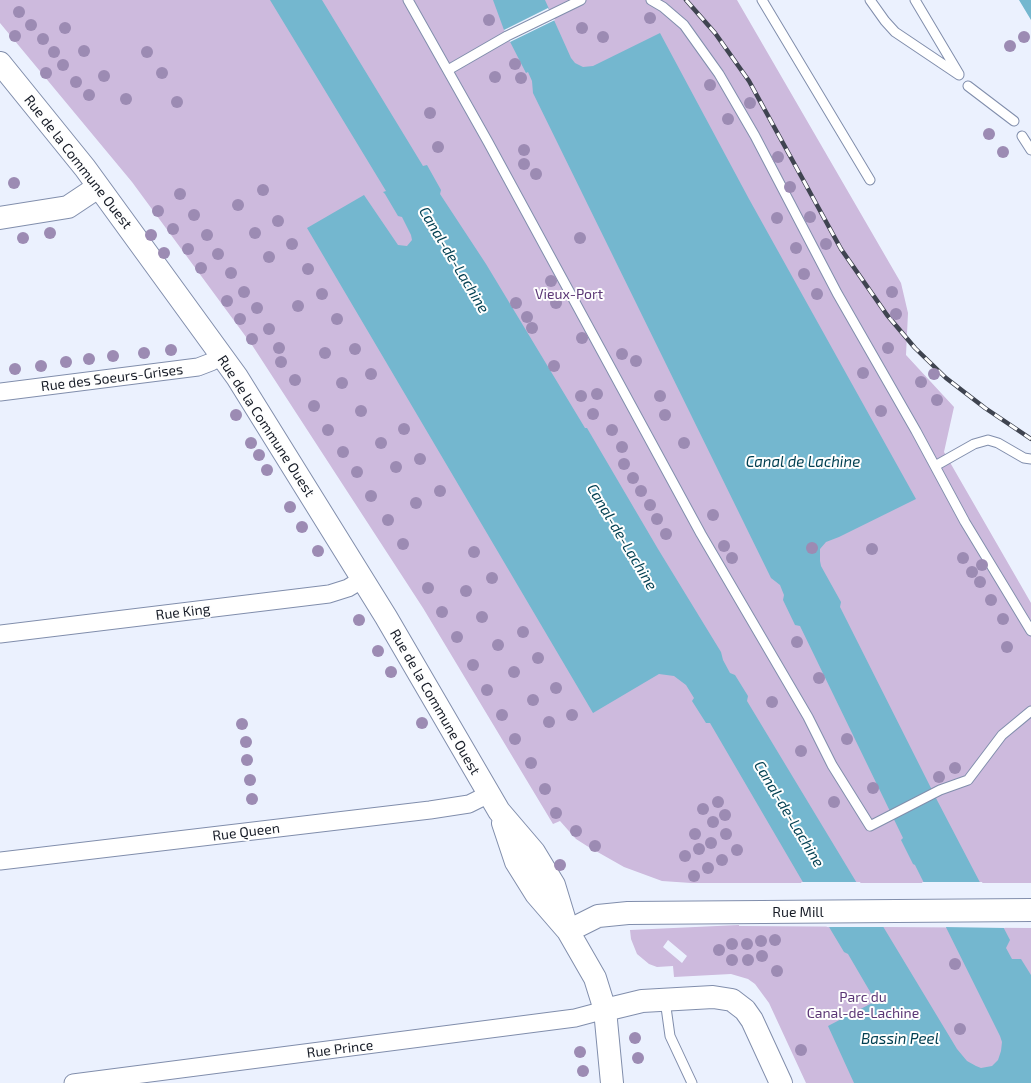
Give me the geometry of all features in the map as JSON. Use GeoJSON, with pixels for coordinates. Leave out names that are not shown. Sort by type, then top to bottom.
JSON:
{"type":"FeatureCollection","features":[{"type":"Feature","properties":{"kind":"street","name":"Rue de la Commune Ouest"},"geometry":{"type":"LineString","coordinates":[[0,63],[98,187],[222,356],[281,446],[363,579],[494,802],[534,852],[554,885],[568,931],[595,978],[605,1010],[612,1083]]}},
{"type":"Feature","properties":{"kind":"street"},"geometry":{"type":"LineString","coordinates":[[0,218],[68,207],[98,187]]}},
{"type":"Feature","properties":{"kind":"street","name":"Rue des Soeurs-Grises"},"geometry":{"type":"LineString","coordinates":[[0,392],[198,367],[222,356]]}},
{"type":"Feature","properties":{"kind":"street","name":"Rue King"},"geometry":{"type":"LineString","coordinates":[[0,634],[329,594],[348,588],[363,579]]}},
{"type":"Feature","properties":{"kind":"street","name":"Rue Queen"},"geometry":{"type":"LineString","coordinates":[[0,860],[494,802]]}},
{"type":"Feature","properties":{"kind":"street","name":"Rue Mill"},"geometry":{"type":"LineString","coordinates":[[568,931],[593,918],[606,914],[1023,910]]}},
{"type":"Feature","properties":{"kind":"street"},"geometry":{"type":"LineString","coordinates":[[605,1010],[642,1001],[713,997],[728,998],[745,1010],[752,1020],[781,1083]]}},
{"type":"Feature","properties":{"kind":"street","name":"Rue Prince"},"geometry":{"type":"LineString","coordinates":[[73,1083],[574,1018],[605,1010]]}},
{"type":"Feature","properties":{"kind":"lane"},"geometry":{"type":"LineString","coordinates":[[408,0],[448,70],[701,534],[808,718],[832,765],[870,826],[940,790],[968,780],[1002,736],[1031,711]]}},
{"type":"Feature","properties":{"kind":"lane"},"geometry":{"type":"LineString","coordinates":[[448,70],[507,36],[581,0]]}},
{"type":"Feature","properties":{"kind":"lane"},"geometry":{"type":"LineString","coordinates":[[651,0],[663,7],[684,25],[719,74],[755,136],[837,293],[966,522],[1031,631]]}},
{"type":"Feature","properties":{"kind":"lane"},"geometry":{"type":"LineString","coordinates":[[762,0],[870,180]]}},
{"type":"Feature","properties":{"kind":"lane"},"geometry":{"type":"LineString","coordinates":[[870,0],[895,32],[959,75],[916,0]]}},
{"type":"Feature","properties":{"kind":"lane"},"geometry":{"type":"LineString","coordinates":[[968,86],[1004,112],[1014,122]]}},
{"type":"Feature","properties":{"kind":"lane"},"geometry":{"type":"LineString","coordinates":[[1022,136],[1031,150]]}},
{"type":"Feature","properties":{"kind":"lane"},"geometry":{"type":"LineString","coordinates":[[935,466],[974,444],[988,440],[998,443],[1016,454],[1031,459]]}},
{"type":"Feature","properties":{"kind":"lane"},"geometry":{"type":"LineString","coordinates":[[665,1000],[670,1036],[692,1083]]}},
{"type":"Feature","properties":{"kind":"green space","name":"Vieux-Port"},"geometry":{"type":"Polygon","coordinates":[[[0,0],[737,0],[901,283],[908,313],[906,355],[954,407],[944,452],[1031,603],[1031,883],[691,883],[662,881],[624,867],[587,846],[576,839],[560,821],[553,824],[423,608],[252,345],[132,182],[0,23],[0,0]]]}},
{"type":"Feature","properties":{"kind":"green space","name":"Parc du Canal-de-Lachine"},"geometry":{"type":"Polygon","coordinates":[[[739,925],[1031,928],[1031,1083],[806,1083],[769,1003],[755,984],[748,979],[731,974],[674,977],[673,966],[657,967],[649,964],[637,954],[631,939],[630,930],[739,925]],[[668,940],[663,947],[682,963],[687,956],[668,940]]]}},
{"type":"Feature","properties":{"kind":"water","name":"Canal de Lachine"},"geometry":{"type":"Polygon","coordinates":[[[270,0],[322,0],[423,166],[427,165],[441,190],[440,194],[486,264],[585,428],[587,428],[721,652],[723,660],[730,673],[735,675],[748,696],[747,701],[957,1049],[967,1061],[976,1066],[981,1068],[992,1066],[998,1060],[1001,1051],[1002,1042],[1000,1036],[915,865],[913,864],[901,840],[903,838],[800,626],[795,625],[783,600],[784,595],[780,585],[771,578],[533,93],[532,81],[528,72],[526,73],[504,30],[493,0],[545,0],[571,58],[575,63],[583,67],[593,66],[660,33],[749,199],[916,499],[826,542],[820,549],[820,561],[821,566],[841,602],[840,607],[938,802],[1010,940],[1006,948],[1012,959],[1021,959],[1031,975],[1031,1083],[854,1083],[828,1026],[872,1003],[872,995],[848,954],[844,952],[832,932],[710,723],[706,723],[692,701],[694,698],[686,685],[674,676],[659,674],[593,713],[307,228],[364,195],[398,245],[407,246],[412,240],[402,217],[398,216],[383,192],[386,191],[270,0]]]}},
{"type":"Feature","properties":{"kind":"water"},"geometry":{"type":"Polygon","coordinates":[[[1019,0],[1031,0],[1031,20],[1019,0]]]}},
{"type":"Feature","properties":{"kind":"pier"},"geometry":{"type":"Polygon","coordinates":[[[548,8],[555,20],[510,42],[504,30],[548,8]]]}},
{"type":"Feature","properties":{"kind":"pier"},"geometry":{"type":"Polygon","coordinates":[[[801,882],[860,882],[887,927],[827,927],[801,882]]]}},
{"type":"Feature","properties":{"kind":"pier"},"geometry":{"type":"Polygon","coordinates":[[[922,882],[982,882],[1005,928],[944,927],[922,882]]]}},
{"type":"Feature","properties":{"kind":"railway"},"geometry":{"type":"LineString","coordinates":[[686,0],[715,33],[749,81],[841,249],[887,315],[915,348],[946,378],[985,408],[1031,439]]}},
{"type":"Feature","properties":{"kind":"water label","name":"Canal-de-Lachine"},"geometry":{"type":"Point","coordinates":[454,260]}},
{"type":"Feature","properties":{"kind":"water label","name":"Canal-de-Lachine"},"geometry":{"type":"Point","coordinates":[622,537]}},
{"type":"Feature","properties":{"kind":"water label","name":"Canal-de-Lachine"},"geometry":{"type":"Point","coordinates":[789,814]}},
{"type":"Feature","properties":{"kind":"water label","name":"Bassin Peel"},"geometry":{"type":"Point","coordinates":[900,1039]}}]}
